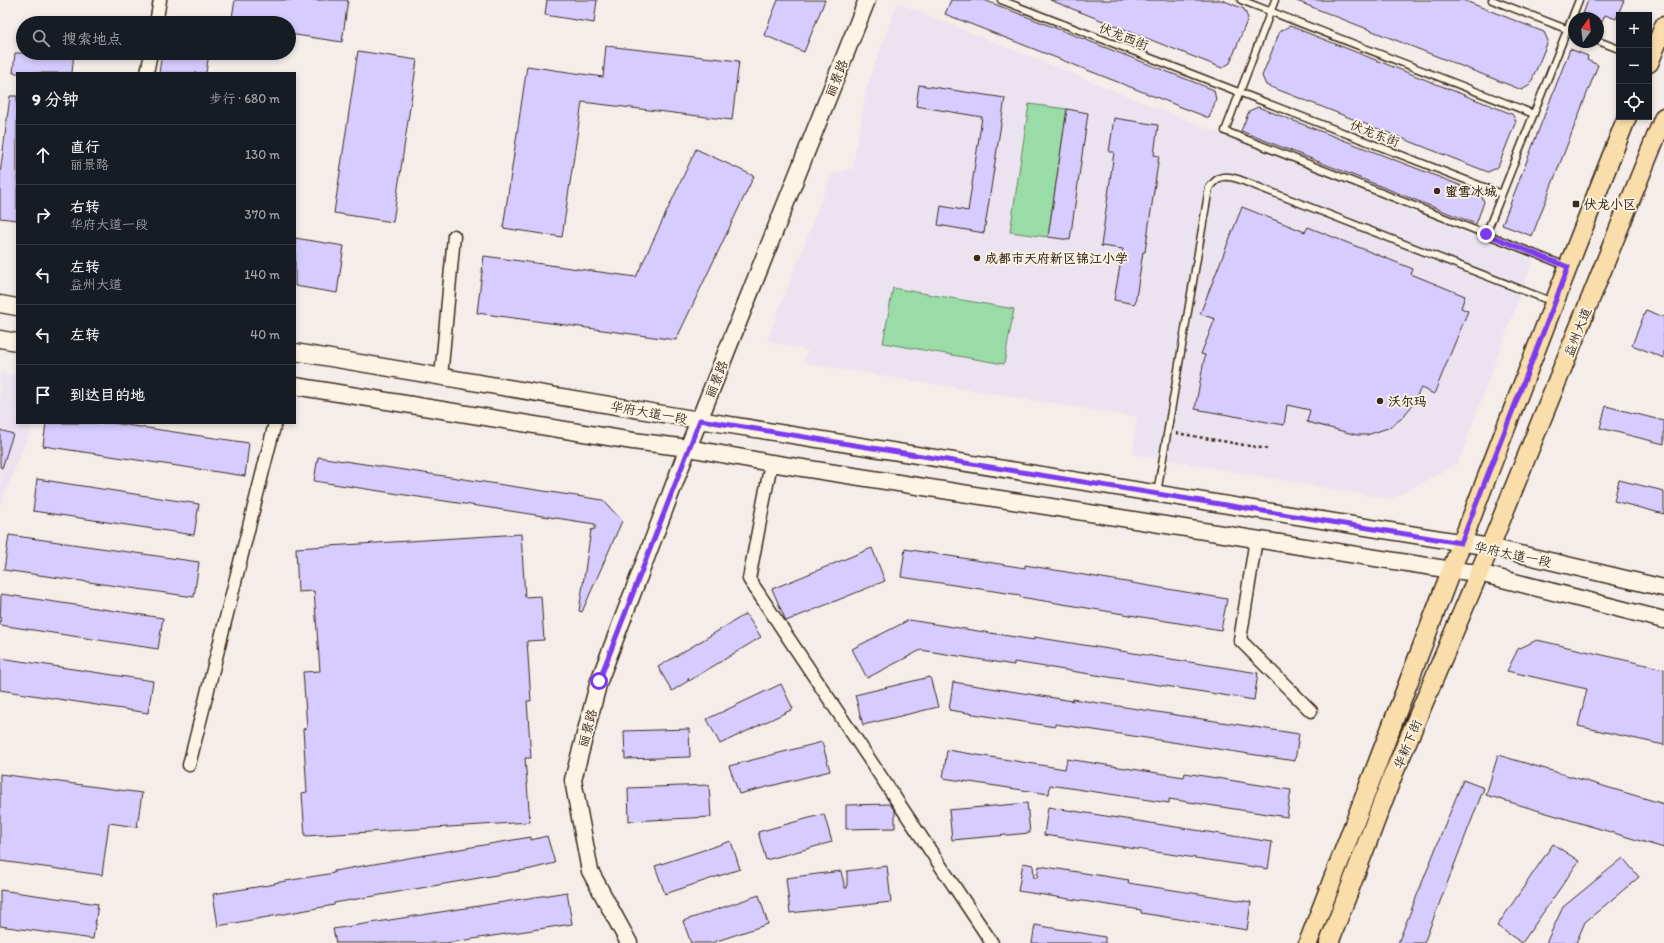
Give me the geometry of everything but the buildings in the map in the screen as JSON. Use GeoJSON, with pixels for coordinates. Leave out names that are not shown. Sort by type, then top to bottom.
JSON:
{"type":"FeatureCollection","features":[{"type":"Feature","properties":{"kind":"main road","name":"丽景路"},"geometry":{"type":"LineString","coordinates":[[629,943],[590,871],[573,780],[599,681],[688,448],[867,0]]}},
{"type":"Feature","properties":{"kind":"main road"},"geometry":{"type":"LineString","coordinates":[[1652,54],[1664,26]]}},
{"type":"Feature","properties":{"kind":"main road","name":"益州大道"},"geometry":{"type":"LineString","coordinates":[[1490,547],[1664,117]]}},
{"type":"Feature","properties":{"kind":"main road"},"geometry":{"type":"LineString","coordinates":[[1308,943],[1452,570],[1461,543],[1626,120]]}},
{"type":"Feature","properties":{"kind":"main road"},"geometry":{"type":"LineString","coordinates":[[0,304],[16,307]]}},
{"type":"Feature","properties":{"kind":"main road"},"geometry":{"type":"LineString","coordinates":[[0,339],[16,342]]}},
{"type":"Feature","properties":{"kind":"main road","name":"华府大道一段"},"geometry":{"type":"LineString","coordinates":[[296,352],[700,420],[1490,547],[1664,588]]}},
{"type":"Feature","properties":{"kind":"main road"},"geometry":{"type":"LineString","coordinates":[[296,386],[688,448],[772,463],[1479,573],[1664,620]]}},
{"type":"Feature","properties":{"kind":"main road","name":"华新下街"},"geometry":{"type":"LineString","coordinates":[[1328,943],[1393,775],[1490,547]]}},
{"type":"Feature","properties":{"kind":"street"},"geometry":{"type":"LineString","coordinates":[[157,16],[160,0]]}},
{"type":"Feature","properties":{"kind":"street"},"geometry":{"type":"LineString","coordinates":[[147,72],[150,60]]}},
{"type":"Feature","properties":{"kind":"street"},"geometry":{"type":"LineString","coordinates":[[441,377],[454,236]]}},
{"type":"Feature","properties":{"kind":"street"},"geometry":{"type":"LineString","coordinates":[[189,764],[275,424]]}},
{"type":"Feature","properties":{"kind":"street"},"geometry":{"type":"LineString","coordinates":[[772,463],[749,579],[992,943]]}},
{"type":"Feature","properties":{"kind":"street"},"geometry":{"type":"LineString","coordinates":[[1256,539],[1240,640],[1311,711]]}},
{"type":"Feature","properties":{"kind":"lane","name":"伏龙西街"},"geometry":{"type":"LineString","coordinates":[[1002,0],[1239,92]]}},
{"type":"Feature","properties":{"kind":"lane"},"geometry":{"type":"LineString","coordinates":[[1241,0],[1534,114]]}},
{"type":"Feature","properties":{"kind":"lane"},"geometry":{"type":"LineString","coordinates":[[1274,0],[1224,131],[1568,267]]}},
{"type":"Feature","properties":{"kind":"lane"},"geometry":{"type":"LineString","coordinates":[[1492,0],[1567,29]]}},
{"type":"Feature","properties":{"kind":"lane"},"geometry":{"type":"LineString","coordinates":[[1486,234],[1579,0]]}},
{"type":"Feature","properties":{"kind":"lane"},"geometry":{"type":"LineString","coordinates":[[1604,43],[1616,48]]}},
{"type":"Feature","properties":{"kind":"lane","name":"伏龙东街"},"geometry":{"type":"LineString","coordinates":[[1239,92],[1502,194]]}},
{"type":"Feature","properties":{"kind":"lane"},"geometry":{"type":"LineString","coordinates":[[1157,494],[1209,188],[1215,180],[1222,177],[1238,179],[1555,302]]}},
{"type":"Feature","properties":{"kind":"path"},"geometry":{"type":"LineString","coordinates":[[1168,431],[1267,449]]}},
{"type":"Feature","properties":{"kind":"shaded area"},"geometry":{"type":"Polygon","coordinates":[[[897,3],[1533,260],[1458,463],[1391,499],[1133,454],[1137,417],[804,363],[808,350],[767,341],[831,175],[853,168],[866,89],[897,3]]]}},
{"type":"Feature","properties":{"kind":"shaded area"},"geometry":{"type":"Polygon","coordinates":[[[0,373],[16,376],[16,424],[33,424],[0,506],[0,373]]]}},
{"type":"Feature","properties":{"kind":"green space"},"geometry":{"type":"Polygon","coordinates":[[[1029,104],[1067,109],[1048,237],[1010,232],[1029,104]]]}},
{"type":"Feature","properties":{"kind":"green space"},"geometry":{"type":"Polygon","coordinates":[[[893,288],[1014,309],[1004,364],[883,343],[893,288]]]}},
{"type":"Feature","properties":{"kind":"place","name":"蜜雪冰城"},"geometry":{"type":"Point","coordinates":[1437,191]}},
{"type":"Feature","properties":{"kind":"place","name":"伏龙小区"},"geometry":{"type":"Point","coordinates":[1576,204]}},
{"type":"Feature","properties":{"kind":"place","name":"成都市天府新区锦江小学"},"geometry":{"type":"Point","coordinates":[977,258]}},
{"type":"Feature","properties":{"kind":"place","name":"沃尔玛"},"geometry":{"type":"Point","coordinates":[1380,401]}},
{"type":"Feature","properties":{"kind":"route"},"geometry":{"type":"LineString","coordinates":[[599,681],[700,420],[1461,543],[1568,267],[1486,234]]}}]}
